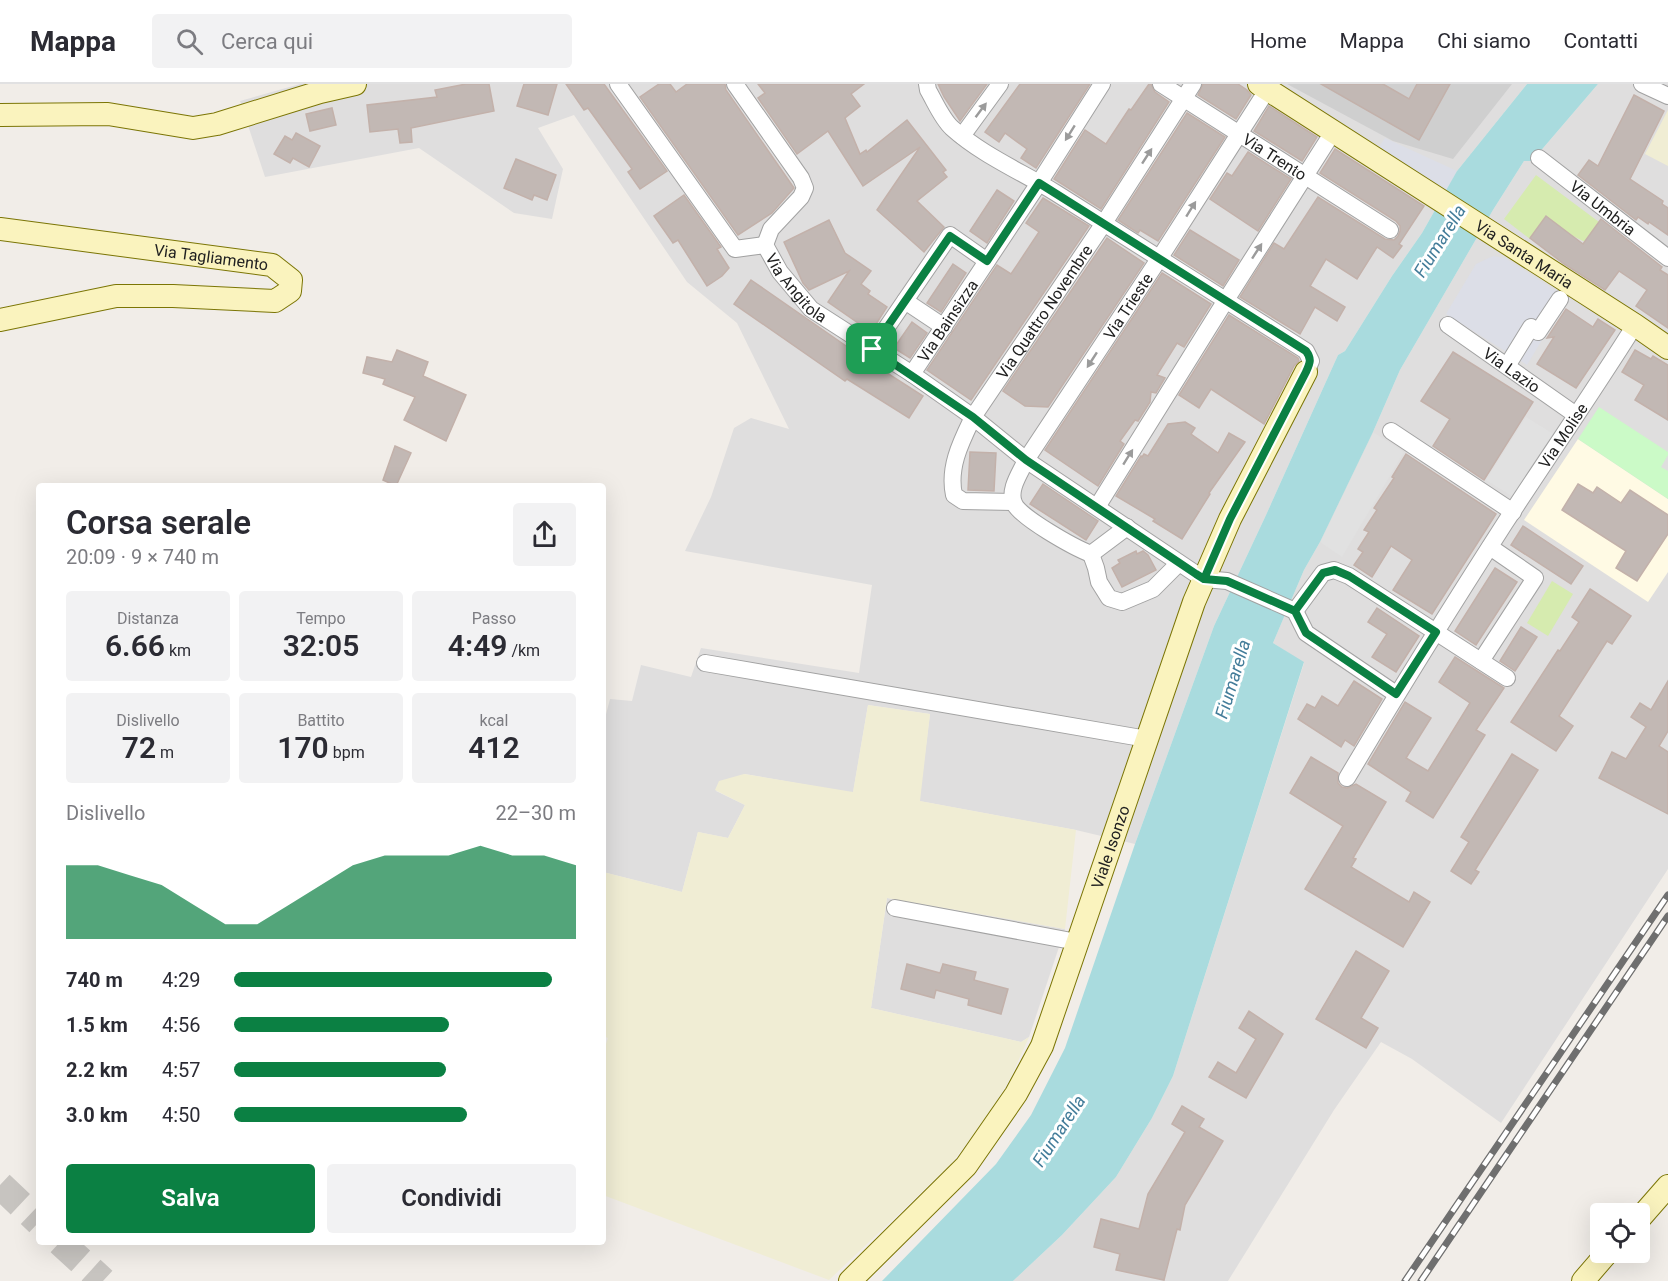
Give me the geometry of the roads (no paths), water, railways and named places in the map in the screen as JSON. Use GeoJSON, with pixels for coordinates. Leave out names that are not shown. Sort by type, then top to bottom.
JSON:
{"type":"FeatureCollection","features":[{"type":"Feature","properties":{"kind":"street"},"geometry":{"type":"LineString","coordinates":[[0,116],[108,114],[193,128],[217,124],[320,92],[355,84]]}},
{"type":"Feature","properties":{"kind":"street","name":"Via Angitola"},"geometry":{"type":"LineString","coordinates":[[618,84],[735,249],[765,245],[780,272],[811,309],[912,374],[973,417],[1026,460],[1204,579]]}},
{"type":"Feature","properties":{"kind":"street"},"geometry":{"type":"LineString","coordinates":[[735,84],[801,178],[805,188],[801,197],[771,229],[765,245]]}},
{"type":"Feature","properties":{"kind":"street"},"geometry":{"type":"LineString","coordinates":[[962,136],[1000,84]]}},
{"type":"Feature","properties":{"kind":"street","name":"Via Bainsizza"},"geometry":{"type":"LineString","coordinates":[[912,374],[1102,84]]}},
{"type":"Feature","properties":{"kind":"street","name":"Via Trento"},"geometry":{"type":"LineString","coordinates":[[1161,84],[1390,230]]}},
{"type":"Feature","properties":{"kind":"street","name":"Via Quattro Novembre"},"geometry":{"type":"LineString","coordinates":[[1013,502],[963,501],[954,495],[952,483],[957,449],[973,417],[1104,223],[1193,84]]}},
{"type":"Feature","properties":{"kind":"street"},"geometry":{"type":"LineString","coordinates":[[1642,84],[1668,96]]}},
{"type":"Feature","properties":{"kind":"street","name":"Via Santa Maria"},"geometry":{"type":"LineString","coordinates":[[1266,86],[1333,132],[1668,348]]}},
{"type":"Feature","properties":{"kind":"street","name":"Via Trieste"},"geometry":{"type":"LineString","coordinates":[[1013,502],[1014,486],[1026,460],[1160,259],[1239,134],[1266,86]]}},
{"type":"Feature","properties":{"kind":"street"},"geometry":{"type":"LineString","coordinates":[[928,87],[950,126],[962,136],[1306,351],[1311,361],[1306,372]]}},
{"type":"Feature","properties":{"kind":"street"},"geometry":{"type":"LineString","coordinates":[[1097,507],[1333,132]]}},
{"type":"Feature","properties":{"kind":"street","name":"Via Umbria"},"geometry":{"type":"LineString","coordinates":[[1539,158],[1668,258]]}},
{"type":"Feature","properties":{"kind":"street","name":"Via Tagliamento"},"geometry":{"type":"LineString","coordinates":[[0,230],[272,265],[291,280],[290,291],[274,302],[173,296],[116,296],[0,320]]}},
{"type":"Feature","properties":{"kind":"street"},"geometry":{"type":"LineString","coordinates":[[872,349],[950,236],[987,261]]}},
{"type":"Feature","properties":{"kind":"street"},"geometry":{"type":"LineString","coordinates":[[1510,361],[1531,327],[1538,332],[1560,299]]}},
{"type":"Feature","properties":{"kind":"street"},"geometry":{"type":"LineString","coordinates":[[905,301],[944,327]]}},
{"type":"Feature","properties":{"kind":"street","name":"Via Lazio"},"geometry":{"type":"LineString","coordinates":[[1448,325],[1510,361],[1576,415]]}},
{"type":"Feature","properties":{"kind":"street","name":"Via Molise"},"geometry":{"type":"LineString","coordinates":[[1347,778],[1396,694],[1417,676],[1436,632],[1635,325]]}},
{"type":"Feature","properties":{"kind":"street","name":"Viale Isonzo"},"geometry":{"type":"LineString","coordinates":[[850,1281],[966,1166],[1016,1094],[1042,1046],[1194,602],[1230,519],[1306,372]]}},
{"type":"Feature","properties":{"kind":"street"},"geometry":{"type":"LineString","coordinates":[[1391,431],[1513,512]]}},
{"type":"Feature","properties":{"kind":"street"},"geometry":{"type":"LineString","coordinates":[[1013,502],[1020,512],[1073,547],[1090,554],[1099,582],[1109,598],[1122,602],[1153,589],[1179,563]]}},
{"type":"Feature","properties":{"kind":"street"},"geometry":{"type":"LineString","coordinates":[[1090,554],[1127,527]]}},
{"type":"Feature","properties":{"kind":"street"},"geometry":{"type":"LineString","coordinates":[[1481,661],[1535,578],[1490,547]]}},
{"type":"Feature","properties":{"kind":"street"},"geometry":{"type":"LineString","coordinates":[[1295,611],[1323,573],[1335,570],[1349,576],[1507,678]]}},
{"type":"Feature","properties":{"kind":"street"},"geometry":{"type":"LineString","coordinates":[[1204,579],[1227,581],[1295,611],[1306,633],[1396,694]]}},
{"type":"Feature","properties":{"kind":"street"},"geometry":{"type":"LineString","coordinates":[[705,663],[1148,739]]}},
{"type":"Feature","properties":{"kind":"street"},"geometry":{"type":"LineString","coordinates":[[895,908],[1077,942]]}},
{"type":"Feature","properties":{"kind":"street"},"geometry":{"type":"LineString","coordinates":[[1650,1207],[1668,1186]]}},
{"type":"Feature","properties":{"kind":"street"},"geometry":{"type":"LineString","coordinates":[[1583,1281],[1599,1263]]}},
{"type":"Feature","properties":{"kind":"water","name":"Fiumarella"},"geometry":{"type":"Polygon","coordinates":[[[1527,84],[1598,84],[1532,161],[1524,161],[1493,210],[1400,370],[1373,432],[1304,570],[1273,643],[1304,662],[1173,1076],[1152,1118],[1116,1177],[1062,1235],[1013,1281],[882,1281],[996,1164],[1031,1115],[1065,1048],[1135,844],[1214,626],[1338,355],[1345,351],[1422,233],[1457,171],[1527,84]]]}},
{"type":"Feature","properties":{"kind":"tunnel"},"geometry":{"type":"LineString","coordinates":[[0,1185],[36,1219]]}},
{"type":"Feature","properties":{"kind":"tunnel"},"geometry":{"type":"LineString","coordinates":[[63,1245],[103,1281]]}},
{"type":"Feature","properties":{"kind":"railway"},"geometry":{"type":"LineString","coordinates":[[1405,1281],[1668,895]]}},
{"type":"Feature","properties":{"kind":"railway"},"geometry":{"type":"LineString","coordinates":[[1421,1281],[1668,916]]}}]}
